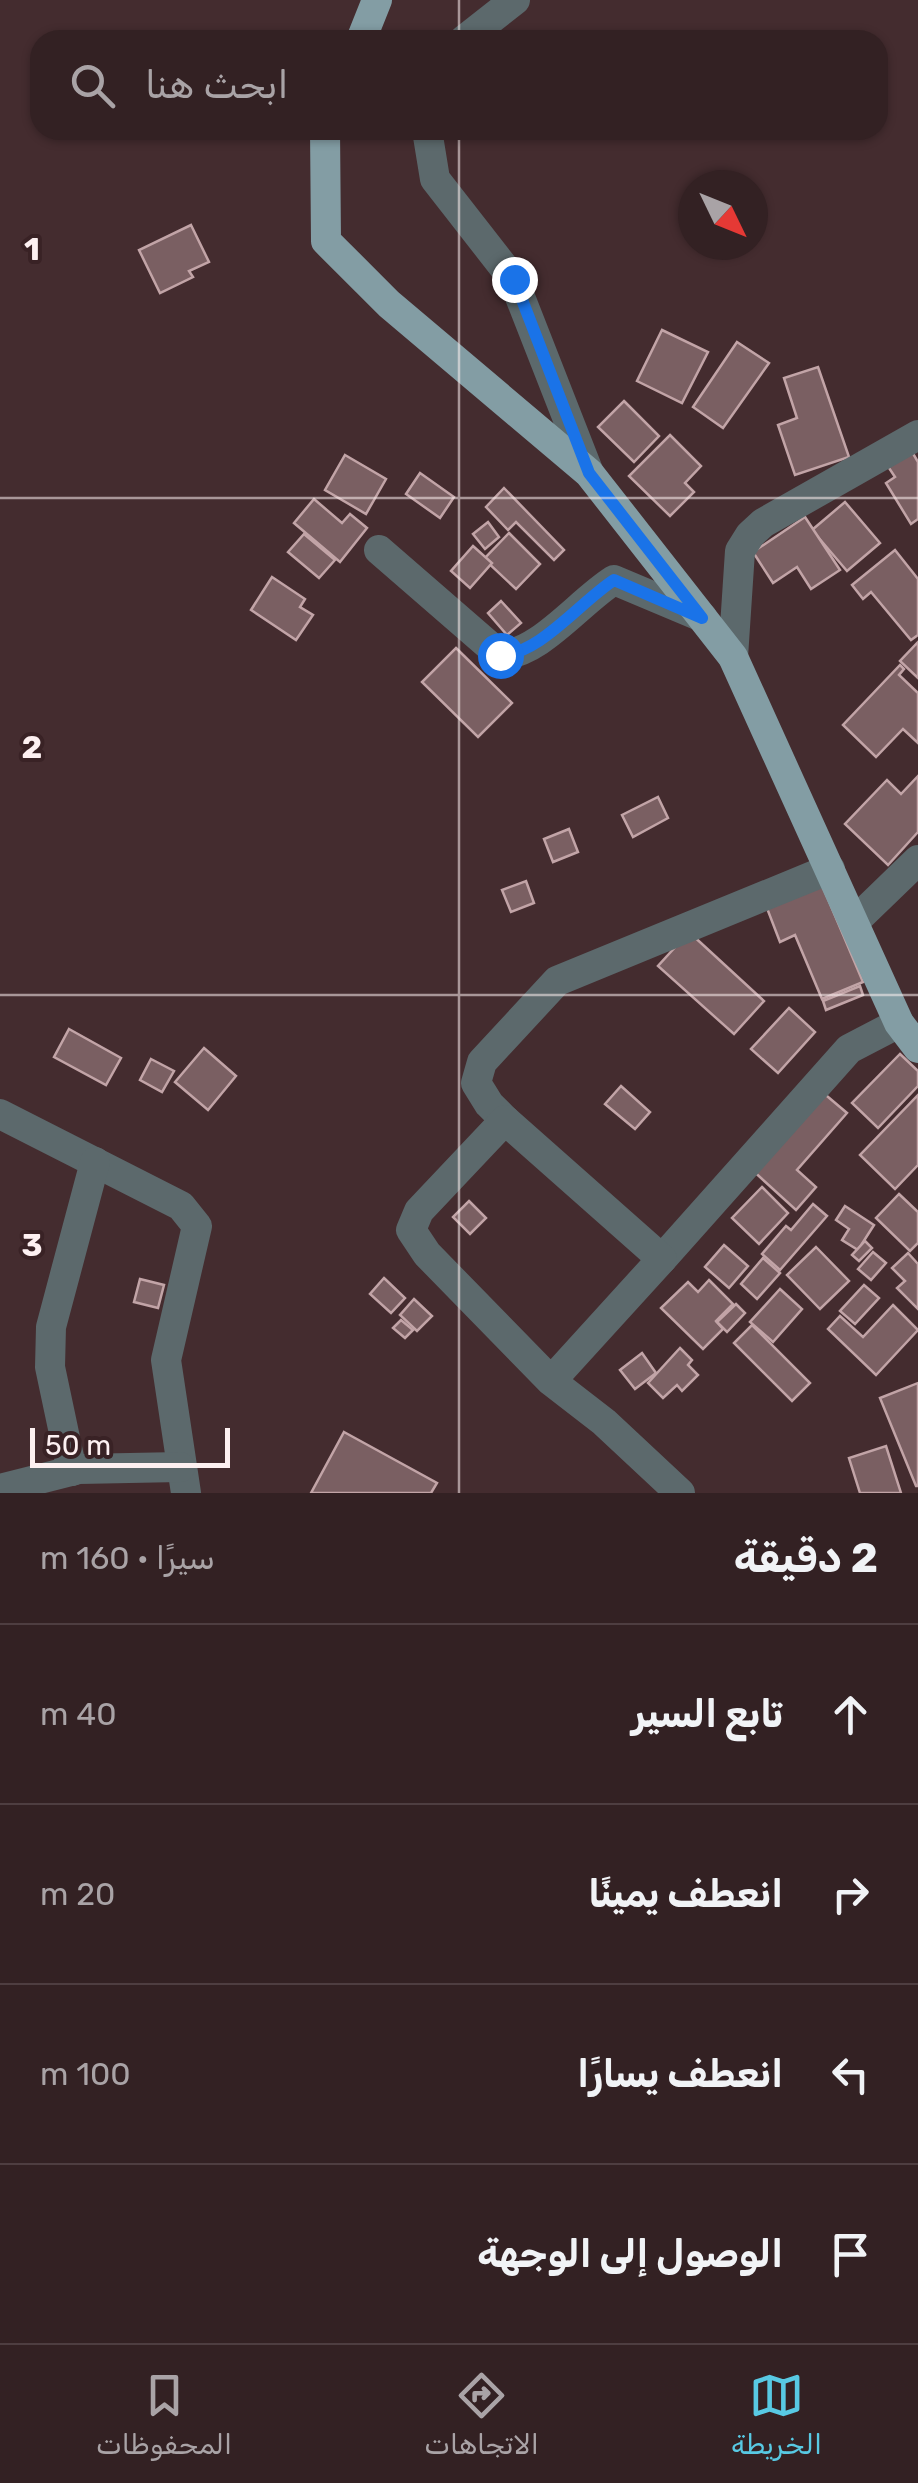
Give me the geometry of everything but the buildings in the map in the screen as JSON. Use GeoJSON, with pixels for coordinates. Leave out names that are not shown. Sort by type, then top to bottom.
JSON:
{"type":"FeatureCollection","features":[{"type":"Feature","properties":{"kind":"main road"},"geometry":{"type":"LineString","coordinates":[[365,30],[376,0]]}},
{"type":"Feature","properties":{"kind":"main road"},"geometry":{"type":"LineString","coordinates":[[325,140],[326,241],[389,304],[589,473],[733,657],[899,1023],[918,1048]]}},
{"type":"Feature","properties":{"kind":"street"},"geometry":{"type":"LineString","coordinates":[[477,30],[515,0]]}},
{"type":"Feature","properties":{"kind":"street"},"geometry":{"type":"LineString","coordinates":[[429,140],[435,180],[514,279],[589,473]]}},
{"type":"Feature","properties":{"kind":"street"},"geometry":{"type":"LineString","coordinates":[[733,657],[740,552],[750,535],[763,523],[918,435]]}},
{"type":"Feature","properties":{"kind":"street"},"geometry":{"type":"LineString","coordinates":[[380,550],[500,655],[515,655],[538,642],[590,595],[614,580],[702,618]]}},
{"type":"Feature","properties":{"kind":"street"},"geometry":{"type":"LineString","coordinates":[[854,922],[918,860]]}},
{"type":"Feature","properties":{"kind":"street"},"geometry":{"type":"LineString","coordinates":[[662,1259],[489,1104],[476,1083],[482,1062],[558,981],[830,869]]}},
{"type":"Feature","properties":{"kind":"street"},"geometry":{"type":"LineString","coordinates":[[551,1381],[850,1049],[899,1023]]}},
{"type":"Feature","properties":{"kind":"street"},"geometry":{"type":"LineString","coordinates":[[0,1114],[181,1206],[197,1226],[166,1360],[183,1480],[72,1471],[0,1488]]}},
{"type":"Feature","properties":{"kind":"street"},"geometry":{"type":"LineString","coordinates":[[505,1120],[420,1211],[411,1230],[427,1254],[551,1381],[604,1422],[680,1493]]}},
{"type":"Feature","properties":{"kind":"street"},"geometry":{"type":"LineString","coordinates":[[72,1471],[50,1366],[51,1327],[95,1162]]}},
{"type":"Feature","properties":{"kind":"route"},"geometry":{"type":"LineString","coordinates":[[500,655],[515,655],[538,642],[590,595],[614,580],[702,618],[589,473],[514,279]]}}]}
